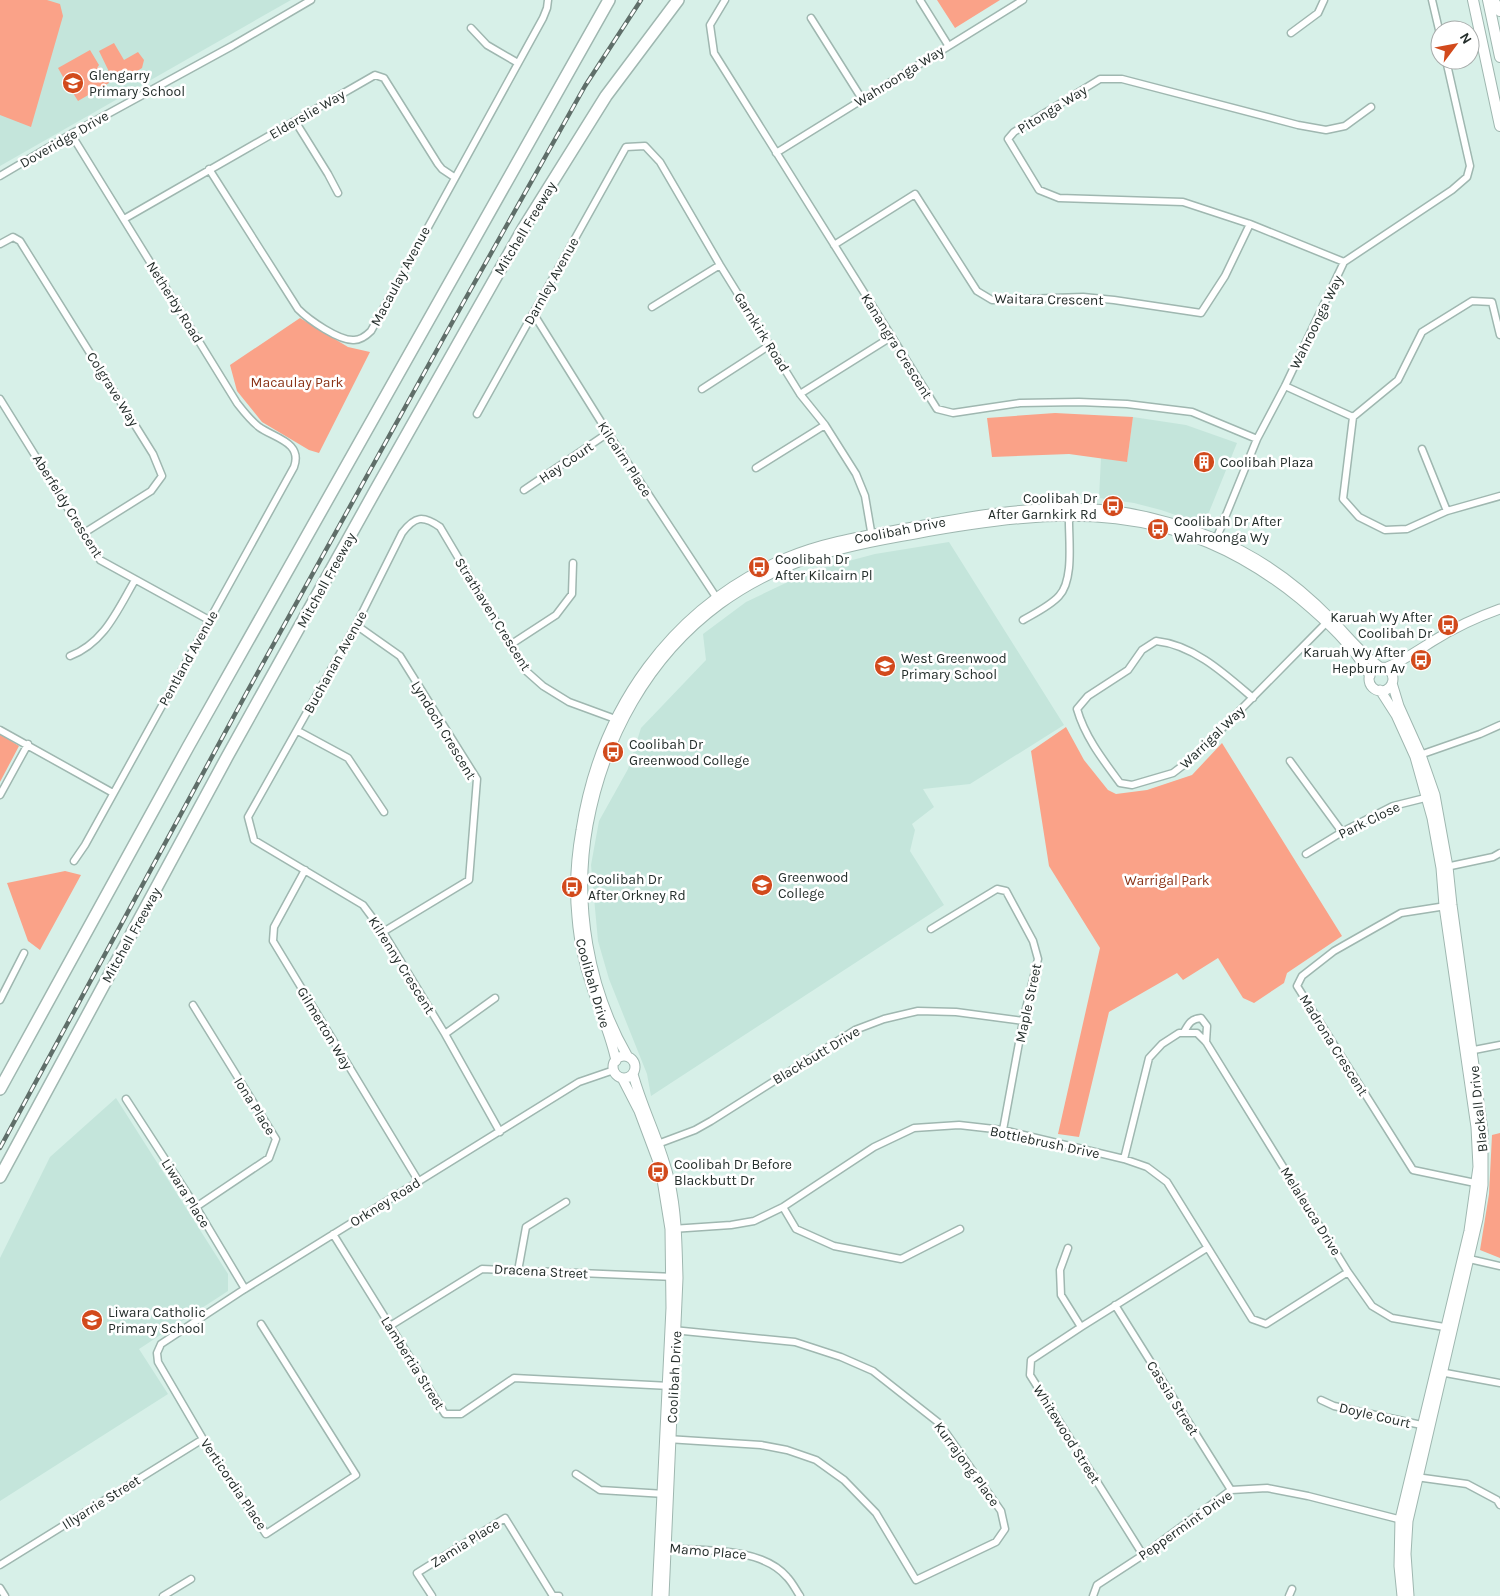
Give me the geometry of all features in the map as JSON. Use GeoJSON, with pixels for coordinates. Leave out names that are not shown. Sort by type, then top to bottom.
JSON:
{"type":"FeatureCollection","features":[{"type":"Feature","properties":{"kind":"highway"},"geometry":{"type":"LineString","coordinates":[[0,1088],[188,747],[609,0]]}},
{"type":"Feature","properties":{"kind":"highway","name":"Mitchell Freeway"},"geometry":{"type":"LineString","coordinates":[[0,1177],[227,757],[374,491],[523,229],[606,96],[678,0]]}},
{"type":"Feature","properties":{"kind":"main road"},"geometry":{"type":"LineString","coordinates":[[1473,0],[1500,126]]}},
{"type":"Feature","properties":{"kind":"main road"},"geometry":{"type":"LineString","coordinates":[[1484,53],[1500,52],[1488,0]]}},
{"type":"Feature","properties":{"kind":"main road"},"geometry":{"type":"LineString","coordinates":[[1493,0],[1500,11]]}},
{"type":"Feature","properties":{"kind":"main road"},"geometry":{"type":"LineString","coordinates":[[1482,41],[1498,38]]}},
{"type":"Feature","properties":{"kind":"main road","name":"Coolibah Drive"},"geometry":{"type":"LineString","coordinates":[[615,1066],[586,967],[578,930],[575,894],[579,840],[586,800],[590,782],[618,720],[669,651],[718,600],[797,561],[872,538],[979,522],[1069,512],[1118,518],[1166,528],[1215,542],[1278,582],[1328,620],[1368,657],[1383,667]]}},
{"type":"Feature","properties":{"kind":"main road"},"geometry":{"type":"LineString","coordinates":[[1409,657],[1388,688],[1380,690],[1374,688],[1371,684],[1370,676],[1374,669],[1409,657],[1455,629],[1500,609]]}},
{"type":"Feature","properties":{"kind":"main road","name":"Coolibah Drive"},"geometry":{"type":"LineString","coordinates":[[1328,620],[1370,676]]}},
{"type":"Feature","properties":{"kind":"main road"},"geometry":{"type":"LineString","coordinates":[[1383,667],[1391,672],[1392,680]]}},
{"type":"Feature","properties":{"kind":"main road","name":"Blackall Drive"},"geometry":{"type":"LineString","coordinates":[[1392,680],[1399,706],[1431,796],[1445,867],[1448,906],[1468,1051],[1483,1131],[1480,1184],[1467,1258],[1404,1520],[1399,1566],[1402,1596]]}},
{"type":"Feature","properties":{"kind":"main road","name":"Blackall Drive"},"geometry":{"type":"LineString","coordinates":[[1380,690],[1418,756]]}},
{"type":"Feature","properties":{"kind":"main road","name":"Coolibah Drive"},"geometry":{"type":"LineString","coordinates":[[618,720],[594,794],[586,840],[583,895],[584,921],[592,966],[608,1016],[628,1057]]}},
{"type":"Feature","properties":{"kind":"main road"},"geometry":{"type":"LineString","coordinates":[[622,1057],[628,1057],[635,1065],[633,1074],[627,1078],[617,1075],[615,1066],[622,1057]]}},
{"type":"Feature","properties":{"kind":"main road","name":"Coolibah Drive"},"geometry":{"type":"LineString","coordinates":[[633,1074],[655,1145]]}},
{"type":"Feature","properties":{"kind":"main road","name":"Coolibah Drive"},"geometry":{"type":"LineString","coordinates":[[622,1078],[655,1145],[670,1182],[674,1229],[675,1277],[666,1494],[663,1548],[657,1596]]}},
{"type":"Feature","properties":{"kind":"main road","name":"Blackall Drive"},"geometry":{"type":"LineString","coordinates":[[1404,1520],[1409,1596]]}},
{"type":"Feature","properties":{"kind":"main road","name":"Coolibah Drive"},"geometry":{"type":"LineString","coordinates":[[663,1548],[664,1596]]}},
{"type":"Feature","properties":{"kind":"street","name":"Doveridge Drive"},"geometry":{"type":"LineString","coordinates":[[0,176],[71,134],[232,46],[311,0]]}},
{"type":"Feature","properties":{"kind":"street","name":"Macaulay Avenue"},"geometry":{"type":"LineString","coordinates":[[210,169],[298,309],[309,319],[343,338],[353,340],[363,338],[371,331],[518,63],[545,13],[548,0]]}},
{"type":"Feature","properties":{"kind":"street","name":"Kanangra Crescent"},"geometry":{"type":"LineString","coordinates":[[725,0],[710,24],[714,53],[937,409],[953,414],[1020,403],[1079,402],[1127,404],[1192,412],[1257,439]]}},
{"type":"Feature","properties":{"kind":"street"},"geometry":{"type":"LineString","coordinates":[[920,0],[948,45]]}},
{"type":"Feature","properties":{"kind":"street","name":"Wahroonga Way"},"geometry":{"type":"LineString","coordinates":[[776,153],[1023,0]]}},
{"type":"Feature","properties":{"kind":"street"},"geometry":{"type":"LineString","coordinates":[[1291,33],[1318,14],[1324,0]]}},
{"type":"Feature","properties":{"kind":"street"},"geometry":{"type":"LineString","coordinates":[[1432,0],[1437,20]]}},
{"type":"Feature","properties":{"kind":"street"},"geometry":{"type":"LineString","coordinates":[[811,18],[862,99]]}},
{"type":"Feature","properties":{"kind":"street"},"geometry":{"type":"LineString","coordinates":[[471,28],[487,45],[518,63]]}},
{"type":"Feature","properties":{"kind":"street","name":"Wahroonga Way"},"geometry":{"type":"LineString","coordinates":[[1215,542],[1257,439],[1285,386],[1344,262],[1452,190],[1467,177],[1470,166],[1448,70]]}},
{"type":"Feature","properties":{"kind":"street","name":"Elderslie Way"},"geometry":{"type":"LineString","coordinates":[[124,218],[372,76],[381,76],[386,81],[438,164],[454,177]]}},
{"type":"Feature","properties":{"kind":"street","name":"Pitonga Way"},"geometry":{"type":"LineString","coordinates":[[1344,262],[1250,224],[1183,202],[1059,198],[1040,190],[1008,139],[1014,132],[1100,79],[1122,79],[1298,125],[1326,130],[1346,126],[1371,107]]}},
{"type":"Feature","properties":{"kind":"street"},"geometry":{"type":"LineString","coordinates":[[295,121],[338,193]]}},
{"type":"Feature","properties":{"kind":"street","name":"Netherby Road"},"geometry":{"type":"LineString","coordinates":[[71,134],[245,413],[260,428],[290,445],[296,454]]}},
{"type":"Feature","properties":{"kind":"street","name":"Garnkirk Road"},"geometry":{"type":"LineString","coordinates":[[626,147],[645,146],[660,162],[720,265],[800,394],[825,425],[861,484],[872,538]]}},
{"type":"Feature","properties":{"kind":"street","name":"Darnley Avenue"},"geometry":{"type":"LineString","coordinates":[[477,414],[626,147]]}},
{"type":"Feature","properties":{"kind":"street","name":"Waitara Crescent"},"geometry":{"type":"LineString","coordinates":[[834,245],[915,194],[977,291],[992,300],[1082,297],[1201,313],[1225,276],[1250,224]]}},
{"type":"Feature","properties":{"kind":"street","name":"Colgrave Way"},"geometry":{"type":"LineString","coordinates":[[0,244],[12,237],[20,241],[153,454],[162,476],[150,491],[84,532]]}},
{"type":"Feature","properties":{"kind":"street"},"geometry":{"type":"LineString","coordinates":[[652,307],[720,265]]}},
{"type":"Feature","properties":{"kind":"street"},"geometry":{"type":"LineString","coordinates":[[1500,335],[1492,302],[1472,301],[1422,332],[1398,380],[1353,417],[1343,499],[1359,518],[1385,530],[1407,529],[1446,511],[1500,496]]}},
{"type":"Feature","properties":{"kind":"street","name":"Kilcairn Place"},"geometry":{"type":"LineString","coordinates":[[533,313],[608,433],[718,600]]}},
{"type":"Feature","properties":{"kind":"street"},"geometry":{"type":"LineString","coordinates":[[800,394],[891,337]]}},
{"type":"Feature","properties":{"kind":"street"},"geometry":{"type":"LineString","coordinates":[[702,389],[770,345]]}},
{"type":"Feature","properties":{"kind":"street"},"geometry":{"type":"LineString","coordinates":[[1285,386],[1353,417]]}},
{"type":"Feature","properties":{"kind":"street","name":"Aberfeldy Crescent"},"geometry":{"type":"LineString","coordinates":[[0,398],[100,560],[209,620]]}},
{"type":"Feature","properties":{"kind":"street"},"geometry":{"type":"LineString","coordinates":[[756,468],[825,425]]}},
{"type":"Feature","properties":{"kind":"street","name":"Hay Court"},"geometry":{"type":"LineString","coordinates":[[524,490],[608,433]]}},
{"type":"Feature","properties":{"kind":"street"},"geometry":{"type":"LineString","coordinates":[[1422,449],[1446,511]]}},
{"type":"Feature","properties":{"kind":"street","name":"Pentland Avenue"},"geometry":{"type":"LineString","coordinates":[[74,861],[85,845],[294,467],[296,454]]}},
{"type":"Feature","properties":{"kind":"street"},"geometry":{"type":"LineString","coordinates":[[1023,620],[1054,601],[1065,589],[1069,575],[1069,512]]}},
{"type":"Feature","properties":{"kind":"street","name":"Buchanan Avenue"},"geometry":{"type":"LineString","coordinates":[[248,817],[356,625],[402,533],[410,523],[420,519],[430,520]]}},
{"type":"Feature","properties":{"kind":"street","name":"Strathaven Crescent"},"geometry":{"type":"LineString","coordinates":[[430,520],[440,527],[525,670],[543,686],[569,702],[618,720]]}},
{"type":"Feature","properties":{"kind":"street"},"geometry":{"type":"LineString","coordinates":[[510,645],[556,615],[567,601],[572,594],[574,563]]}},
{"type":"Feature","properties":{"kind":"street"},"geometry":{"type":"LineString","coordinates":[[70,656],[86,648],[101,636],[135,580]]}},
{"type":"Feature","properties":{"kind":"street","name":"Warrigal Way"},"geometry":{"type":"LineString","coordinates":[[1253,698],[1216,666],[1171,642],[1156,641],[1142,650],[1128,670],[1088,696],[1077,709],[1081,723],[1099,755],[1120,783],[1132,785],[1173,773],[1194,757],[1253,698],[1328,620]]}},
{"type":"Feature","properties":{"kind":"street","name":"Lyndoch Crescent"},"geometry":{"type":"LineString","coordinates":[[356,625],[400,656],[477,779],[469,880],[383,932]]}},
{"type":"Feature","properties":{"kind":"street"},"geometry":{"type":"LineString","coordinates":[[1418,756],[1500,725]]}},
{"type":"Feature","properties":{"kind":"street"},"geometry":{"type":"LineString","coordinates":[[0,730],[113,793]]}},
{"type":"Feature","properties":{"kind":"street"},"geometry":{"type":"LineString","coordinates":[[298,731],[348,758],[384,812]]}},
{"type":"Feature","properties":{"kind":"street"},"geometry":{"type":"LineString","coordinates":[[0,795],[28,744]]}},
{"type":"Feature","properties":{"kind":"street"},"geometry":{"type":"LineString","coordinates":[[1290,761],[1342,832]]}},
{"type":"Feature","properties":{"kind":"street","name":"Park Close"},"geometry":{"type":"LineString","coordinates":[[1306,854],[1342,832],[1393,806],[1431,796]]}},
{"type":"Feature","properties":{"kind":"street","name":"Kilrenny Crescent"},"geometry":{"type":"LineString","coordinates":[[248,817],[254,840],[363,905],[383,932],[445,1034],[500,1132]]}},
{"type":"Feature","properties":{"kind":"street"},"geometry":{"type":"LineString","coordinates":[[1445,867],[1493,857],[1500,853]]}},
{"type":"Feature","properties":{"kind":"street","name":"Gilmerton Way"},"geometry":{"type":"LineString","coordinates":[[305,870],[274,927],[273,941],[418,1182]]}},
{"type":"Feature","properties":{"kind":"street","name":"Maple Street"},"geometry":{"type":"LineString","coordinates":[[931,930],[996,889],[1006,891],[1033,941],[1038,958],[1023,1021],[1003,1130]]}},
{"type":"Feature","properties":{"kind":"street","name":"Madrona Crescent"},"geometry":{"type":"LineString","coordinates":[[1448,906],[1401,914],[1334,951],[1302,976],[1297,986],[1413,1170],[1480,1184]]}},
{"type":"Feature","properties":{"kind":"street"},"geometry":{"type":"LineString","coordinates":[[0,1000],[24,953]]}},
{"type":"Feature","properties":{"kind":"street"},"geometry":{"type":"LineString","coordinates":[[445,1034],[495,998]]}},
{"type":"Feature","properties":{"kind":"street","name":"Iona Place"},"geometry":{"type":"LineString","coordinates":[[193,1005],[276,1139],[270,1158],[196,1207]]}},
{"type":"Feature","properties":{"kind":"street","name":"Blackbutt Drive"},"geometry":{"type":"LineString","coordinates":[[655,1145],[694,1130],[711,1121],[855,1030],[884,1019],[918,1011],[956,1012],[1023,1021]]}},
{"type":"Feature","properties":{"kind":"street","name":"Melaleuca Drive"},"geometry":{"type":"LineString","coordinates":[[1124,1159],[1149,1058],[1162,1044],[1184,1032],[1193,1019],[1201,1018],[1206,1026],[1206,1042],[1348,1272],[1372,1306],[1392,1318],[1450,1328]]}},
{"type":"Feature","properties":{"kind":"street"},"geometry":{"type":"LineString","coordinates":[[1184,1032],[1198,1033],[1206,1042]]}},
{"type":"Feature","properties":{"kind":"street"},"geometry":{"type":"LineString","coordinates":[[1468,1051],[1500,1045]]}},
{"type":"Feature","properties":{"kind":"street","name":"Orkney Road"},"geometry":{"type":"LineString","coordinates":[[161,1344],[245,1289],[579,1082],[615,1066]]}},
{"type":"Feature","properties":{"kind":"street","name":"Liwara Place"},"geometry":{"type":"LineString","coordinates":[[126,1099],[196,1207],[245,1289]]}},
{"type":"Feature","properties":{"kind":"street","name":"Bottlebrush Drive"},"geometry":{"type":"LineString","coordinates":[[674,1229],[745,1224],[754,1221],[783,1207],[874,1147],[914,1128],[959,1125],[1003,1130],[1067,1147],[1124,1159],[1147,1167],[1167,1182],[1252,1319],[1266,1324],[1348,1272]]}},
{"type":"Feature","properties":{"kind":"street"},"geometry":{"type":"LineString","coordinates":[[518,1271],[526,1227],[566,1202]]}},
{"type":"Feature","properties":{"kind":"street"},"geometry":{"type":"LineString","coordinates":[[783,1207],[796,1229],[834,1246],[901,1259],[960,1229]]}},
{"type":"Feature","properties":{"kind":"street","name":"Lambertia Street"},"geometry":{"type":"LineString","coordinates":[[333,1234],[445,1414],[461,1414],[514,1378],[670,1386]]}},
{"type":"Feature","properties":{"kind":"street"},"geometry":{"type":"LineString","coordinates":[[1068,1248],[1060,1270],[1062,1295],[1081,1327]]}},
{"type":"Feature","properties":{"kind":"street","name":"Whitewood Street"},"geometry":{"type":"LineString","coordinates":[[1143,1555],[1030,1375],[1031,1360],[1207,1248]]}},
{"type":"Feature","properties":{"kind":"street"},"geometry":{"type":"LineString","coordinates":[[1467,1258],[1500,1266]]}},
{"type":"Feature","properties":{"kind":"street","name":"Dracena Street"},"geometry":{"type":"LineString","coordinates":[[390,1326],[482,1269],[675,1277]]}},
{"type":"Feature","properties":{"kind":"street","name":"Cassia Street"},"geometry":{"type":"LineString","coordinates":[[1115,1305],[1231,1490]]}},
{"type":"Feature","properties":{"kind":"street","name":"Verticordia Place"},"geometry":{"type":"LineString","coordinates":[[161,1344],[157,1358],[203,1439],[266,1534],[356,1475],[261,1324]]}},
{"type":"Feature","properties":{"kind":"street","name":"Kurrajong Place"},"geometry":{"type":"LineString","coordinates":[[668,1439],[761,1445],[787,1450],[816,1460],[844,1480],[876,1513],[916,1580],[996,1542],[1006,1529],[1001,1511],[939,1423],[873,1371],[841,1357],[795,1342],[673,1330]]}},
{"type":"Feature","properties":{"kind":"street"},"geometry":{"type":"LineString","coordinates":[[1440,1372],[1500,1383]]}},
{"type":"Feature","properties":{"kind":"street","name":"Doyle Court"},"geometry":{"type":"LineString","coordinates":[[1321,1400],[1334,1406],[1426,1426]]}},
{"type":"Feature","properties":{"kind":"street","name":"Illyarrie Street"},"geometry":{"type":"LineString","coordinates":[[0,1565],[203,1439]]}},
{"type":"Feature","properties":{"kind":"street"},"geometry":{"type":"LineString","coordinates":[[576,1474],[600,1490],[666,1494]]}},
{"type":"Feature","properties":{"kind":"street"},"geometry":{"type":"LineString","coordinates":[[1415,1477],[1467,1484],[1497,1500],[1500,1505]]}},
{"type":"Feature","properties":{"kind":"street","name":"Peppermint Drive"},"geometry":{"type":"LineString","coordinates":[[1092,1596],[1097,1585],[1143,1555],[1231,1490],[1267,1488],[1308,1496],[1404,1520]]}},
{"type":"Feature","properties":{"kind":"street","name":"Zamia Place"},"geometry":{"type":"LineString","coordinates":[[432,1596],[417,1573],[505,1518],[553,1596],[559,1596]]}},
{"type":"Feature","properties":{"kind":"street","name":"Mamo Place"},"geometry":{"type":"LineString","coordinates":[[663,1548],[754,1555],[787,1576],[800,1596]]}},
{"type":"Feature","properties":{"kind":"street"},"geometry":{"type":"LineString","coordinates":[[163,1596],[191,1578]]}},
{"type":"Feature","properties":{"kind":"street"},"geometry":{"type":"LineString","coordinates":[[0,1588],[5,1596]]}},
{"type":"Feature","properties":{"kind":"street"},"geometry":{"type":"LineString","coordinates":[[1289,1596],[1292,1589]]}},
{"type":"Feature","properties":{"kind":"shaded area","name":"Glengarry Primary School"},"geometry":{"type":"Polygon","coordinates":[[[0,0],[291,0],[0,166],[0,0]]]}},
{"type":"Feature","properties":{"kind":"shaded area","name":"Coolibah Plaza"},"geometry":{"type":"Polygon","coordinates":[[[1133,417],[1186,425],[1237,443],[1205,522],[1196,522],[1134,503],[1099,498],[1101,458],[1127,461],[1133,417]]]}},
{"type":"Feature","properties":{"kind":"shaded area","name":"Greenwood College"},"geometry":{"type":"Polygon","coordinates":[[[949,542],[1064,725],[970,784],[923,789],[934,807],[912,824],[915,830],[910,851],[944,905],[651,1096],[647,1074],[609,979],[598,941],[591,865],[599,821],[628,769],[641,728],[706,660],[703,634],[746,602],[811,571],[875,554],[949,542]]]}},
{"type":"Feature","properties":{"kind":"shaded area","name":"Liwara Catholic Primary School"},"geometry":{"type":"Polygon","coordinates":[[[116,1098],[228,1274],[228,1291],[139,1349],[168,1394],[0,1501],[0,1258],[50,1157],[116,1098]]]}},
{"type":"Feature","properties":{"kind":"green space"},"geometry":{"type":"Polygon","coordinates":[[[0,0],[47,0],[60,4],[63,16],[31,127],[0,115],[0,0]]]}},
{"type":"Feature","properties":{"kind":"green space"},"geometry":{"type":"Polygon","coordinates":[[[937,0],[1000,0],[955,28],[937,0]]]}},
{"type":"Feature","properties":{"kind":"green space"},"geometry":{"type":"Polygon","coordinates":[[[114,43],[124,60],[138,52],[144,60],[142,68],[128,77],[114,82],[99,51],[114,43]]]}},
{"type":"Feature","properties":{"kind":"green space"},"geometry":{"type":"Polygon","coordinates":[[[90,50],[99,65],[97,68],[100,67],[109,83],[78,101],[68,85],[70,82],[67,84],[58,68],[90,50]]]}},
{"type":"Feature","properties":{"kind":"green space","name":"Macaulay Park"},"geometry":{"type":"Polygon","coordinates":[[[300,318],[348,347],[370,352],[319,453],[309,450],[262,422],[237,391],[230,365],[300,318]]]}},
{"type":"Feature","properties":{"kind":"green space"},"geometry":{"type":"Polygon","coordinates":[[[1055,413],[1133,417],[1127,462],[1069,454],[992,457],[987,418],[1055,413]]]}},
{"type":"Feature","properties":{"kind":"green space","name":"Warrigal Park"},"geometry":{"type":"Polygon","coordinates":[[[1066,727],[1084,760],[1108,790],[1116,794],[1147,790],[1192,775],[1222,743],[1342,936],[1287,973],[1284,983],[1254,1003],[1243,998],[1218,958],[1183,980],[1177,973],[1109,1012],[1079,1137],[1058,1134],[1100,948],[1049,866],[1031,751],[1066,727]]]}},
{"type":"Feature","properties":{"kind":"green space"},"geometry":{"type":"Polygon","coordinates":[[[0,734],[19,746],[0,782],[0,734]]]}},
{"type":"Feature","properties":{"kind":"green space"},"geometry":{"type":"Polygon","coordinates":[[[65,871],[81,875],[40,950],[28,941],[7,883],[65,871]]]}},
{"type":"Feature","properties":{"kind":"green space"},"geometry":{"type":"Polygon","coordinates":[[[1500,1133],[1500,1258],[1480,1250],[1489,1194],[1492,1135],[1500,1133]]]}},
{"type":"Feature","properties":{"kind":"railway"},"geometry":{"type":"LineString","coordinates":[[0,1148],[247,692],[453,321],[585,86],[641,0]]}},
{"type":"Feature","properties":{"kind":"place","name":"Glengarry Primary School"},"geometry":{"type":"Point","coordinates":[73,83]}},
{"type":"Feature","properties":{"kind":"place","name":"Coolibah Plaza"},"geometry":{"type":"Point","coordinates":[1204,462]}},
{"type":"Feature","properties":{"kind":"place","name":"Coolibah Dr After Garnkirk Rd"},"geometry":{"type":"Point","coordinates":[1113,506]}},
{"type":"Feature","properties":{"kind":"place","name":"Coolibah Dr After Wahroonga Wy"},"geometry":{"type":"Point","coordinates":[1158,529]}},
{"type":"Feature","properties":{"kind":"place","name":"Coolibah Dr After Kilcairn Pl"},"geometry":{"type":"Point","coordinates":[759,567]}},
{"type":"Feature","properties":{"kind":"place","name":"Karuah Wy After Coolibah Dr"},"geometry":{"type":"Point","coordinates":[1448,625]}},
{"type":"Feature","properties":{"kind":"place","name":"Karuah Wy After Hepburn Av"},"geometry":{"type":"Point","coordinates":[1421,660]}},
{"type":"Feature","properties":{"kind":"place","name":"West Greenwood Primary School"},"geometry":{"type":"Point","coordinates":[885,666]}},
{"type":"Feature","properties":{"kind":"place","name":"Coolibah Dr Greenwood College"},"geometry":{"type":"Point","coordinates":[613,752]}},
{"type":"Feature","properties":{"kind":"place","name":"Greenwood College"},"geometry":{"type":"Point","coordinates":[762,885]}},
{"type":"Feature","properties":{"kind":"place","name":"Coolibah Dr After Orkney Rd"},"geometry":{"type":"Point","coordinates":[572,887]}},
{"type":"Feature","properties":{"kind":"place","name":"Coolibah Dr Before Blackbutt Dr"},"geometry":{"type":"Point","coordinates":[658,1172]}},
{"type":"Feature","properties":{"kind":"place","name":"Liwara Catholic Primary School"},"geometry":{"type":"Point","coordinates":[92,1320]}}]}
